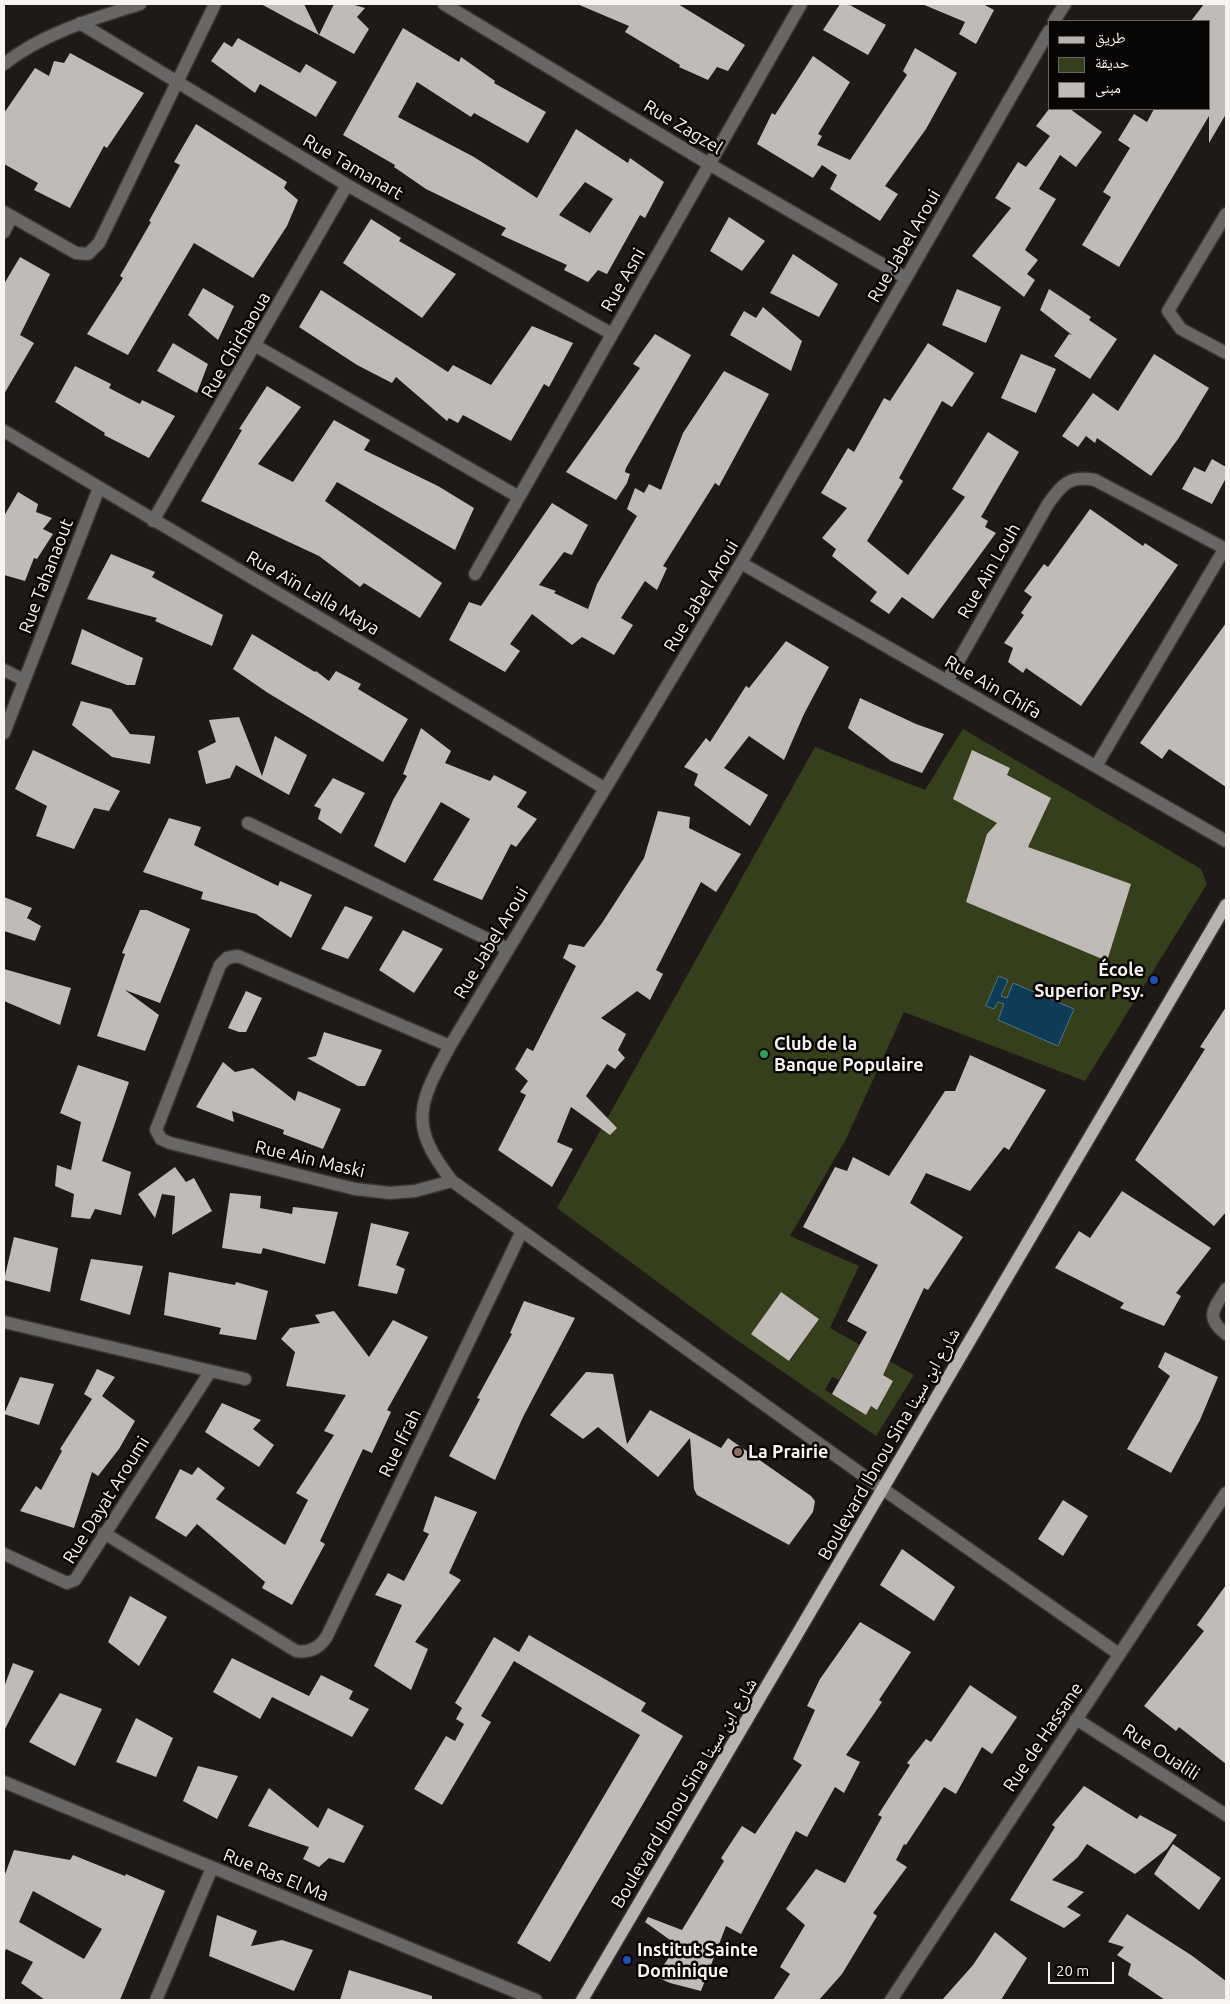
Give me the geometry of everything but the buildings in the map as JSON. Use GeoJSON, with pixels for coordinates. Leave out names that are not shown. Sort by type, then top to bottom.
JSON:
{"type":"FeatureCollection","features":[{"type":"Feature","properties":{"kind":"main road","name":"Boulevard Ibnou Sina شارع ابن سينا"},"geometry":{"type":"LineString","coordinates":[[582,2000],[1226,905]]}},
{"type":"Feature","properties":{"kind":"street"},"geometry":{"type":"LineString","coordinates":[[4,64],[38,42],[80,23],[140,4]]}},
{"type":"Feature","properties":{"kind":"street"},"geometry":{"type":"LineString","coordinates":[[4,232],[8,215],[76,253],[88,254],[99,243],[215,4]]}},
{"type":"Feature","properties":{"kind":"street","name":"Rue Zagzel"},"geometry":{"type":"LineString","coordinates":[[444,4],[709,164],[906,278]]}},
{"type":"Feature","properties":{"kind":"street","name":"Rue Asni"},"geometry":{"type":"LineString","coordinates":[[475,574],[800,4]]}},
{"type":"Feature","properties":{"kind":"street"},"geometry":{"type":"LineString","coordinates":[[1055,20],[1064,4]]}},
{"type":"Feature","properties":{"kind":"street","name":"Rue Tamanart"},"geometry":{"type":"LineString","coordinates":[[80,23],[347,185],[612,334]]}},
{"type":"Feature","properties":{"kind":"street","name":"Rue Jabel Aroui"},"geometry":{"type":"LineString","coordinates":[[1048,33],[741,564],[604,788],[450,1046],[429,1085],[422,1112],[427,1144],[452,1181],[883,1489],[1119,1654]]}},
{"type":"Feature","properties":{"kind":"street","name":"Rue Chichaoua"},"geometry":{"type":"LineString","coordinates":[[153,521],[256,346],[347,185]]}},
{"type":"Feature","properties":{"kind":"street"},"geometry":{"type":"LineString","coordinates":[[1226,214],[1168,311],[1181,329],[1226,353]]}},
{"type":"Feature","properties":{"kind":"street"},"geometry":{"type":"LineString","coordinates":[[256,346],[519,497]]}},
{"type":"Feature","properties":{"kind":"street","name":"Rue Aïn Lalla Maya"},"geometry":{"type":"LineString","coordinates":[[4,431],[153,521],[389,657],[604,788]]}},
{"type":"Feature","properties":{"kind":"street","name":"Rue Ain Louh"},"geometry":{"type":"LineString","coordinates":[[947,681],[1048,504],[1066,482],[1082,478],[1095,480],[1226,549]]}},
{"type":"Feature","properties":{"kind":"street","name":"Rue Tahanaout"},"geometry":{"type":"LineString","coordinates":[[4,733],[99,488]]}},
{"type":"Feature","properties":{"kind":"street"},"geometry":{"type":"LineString","coordinates":[[1096,766],[1226,549]]}},
{"type":"Feature","properties":{"kind":"street","name":"Rue Ain Chifa"},"geometry":{"type":"LineString","coordinates":[[741,564],[1226,842]]}},
{"type":"Feature","properties":{"kind":"street"},"geometry":{"type":"LineString","coordinates":[[4,670],[24,680]]}},
{"type":"Feature","properties":{"kind":"street"},"geometry":{"type":"LineString","coordinates":[[248,823],[508,949]]}},
{"type":"Feature","properties":{"kind":"street","name":"Rue Ain Maski"},"geometry":{"type":"LineString","coordinates":[[450,1046],[238,956],[228,958],[220,965],[156,1130],[162,1139],[355,1189],[390,1193],[415,1191],[452,1181]]}},
{"type":"Feature","properties":{"kind":"street","name":"Rue Ifrah"},"geometry":{"type":"LineString","coordinates":[[104,1533],[296,1650],[303,1652],[314,1649],[327,1636],[522,1232]]}},
{"type":"Feature","properties":{"kind":"street"},"geometry":{"type":"LineString","coordinates":[[1226,1289],[1214,1308],[1212,1316],[1215,1324],[1226,1334]]}},
{"type":"Feature","properties":{"kind":"street"},"geometry":{"type":"LineString","coordinates":[[4,1322],[245,1379]]}},
{"type":"Feature","properties":{"kind":"street","name":"Rue Dayat Aroumi"},"geometry":{"type":"LineString","coordinates":[[4,1554],[67,1582],[75,1580],[210,1372]]}},
{"type":"Feature","properties":{"kind":"street","name":"Rue de Hassane"},"geometry":{"type":"LineString","coordinates":[[891,2000],[1226,1493]]}},
{"type":"Feature","properties":{"kind":"street","name":"Rue Oualili"},"geometry":{"type":"LineString","coordinates":[[1076,1719],[1226,1815]]}},
{"type":"Feature","properties":{"kind":"street","name":"Rue Ras El Ma"},"geometry":{"type":"LineString","coordinates":[[4,1782],[536,2000]]}},
{"type":"Feature","properties":{"kind":"street"},"geometry":{"type":"LineString","coordinates":[[156,2000],[212,1868]]}},
{"type":"Feature","properties":{"kind":"green space","name":"Club de la Banque Populaire"},"geometry":{"type":"Polygon","coordinates":[[[963,729],[1201,869],[1207,884],[1085,1081],[904,1012],[846,1139],[790,1236],[859,1266],[830,1328],[914,1375],[876,1436],[731,1336],[557,1208],[815,747],[925,790],[963,729]],[[781,1292],[752,1334],[790,1361],[819,1319],[781,1292]],[[852,1358],[839,1380],[832,1377],[825,1390],[866,1415],[871,1406],[877,1409],[893,1381],[852,1358]]]}},
{"type":"Feature","properties":{"kind":"water"},"geometry":{"type":"Polygon","coordinates":[[[999,976],[1008,980],[1001,996],[1007,998],[1013,983],[1074,1009],[1058,1046],[998,1020],[1004,1004],[998,1002],[994,1009],[986,1006],[999,976]]]}},
{"type":"Feature","properties":{"kind":"place","name":"École Superior Psy."},"geometry":{"type":"Point","coordinates":[1154,980]}},
{"type":"Feature","properties":{"kind":"place","name":"Club de la Banque Populaire"},"geometry":{"type":"Point","coordinates":[764,1054]}},
{"type":"Feature","properties":{"kind":"place","name":"La Prairie"},"geometry":{"type":"Point","coordinates":[738,1452]}},
{"type":"Feature","properties":{"kind":"place","name":"Institut Sainte Dominique"},"geometry":{"type":"Point","coordinates":[627,1960]}}]}
